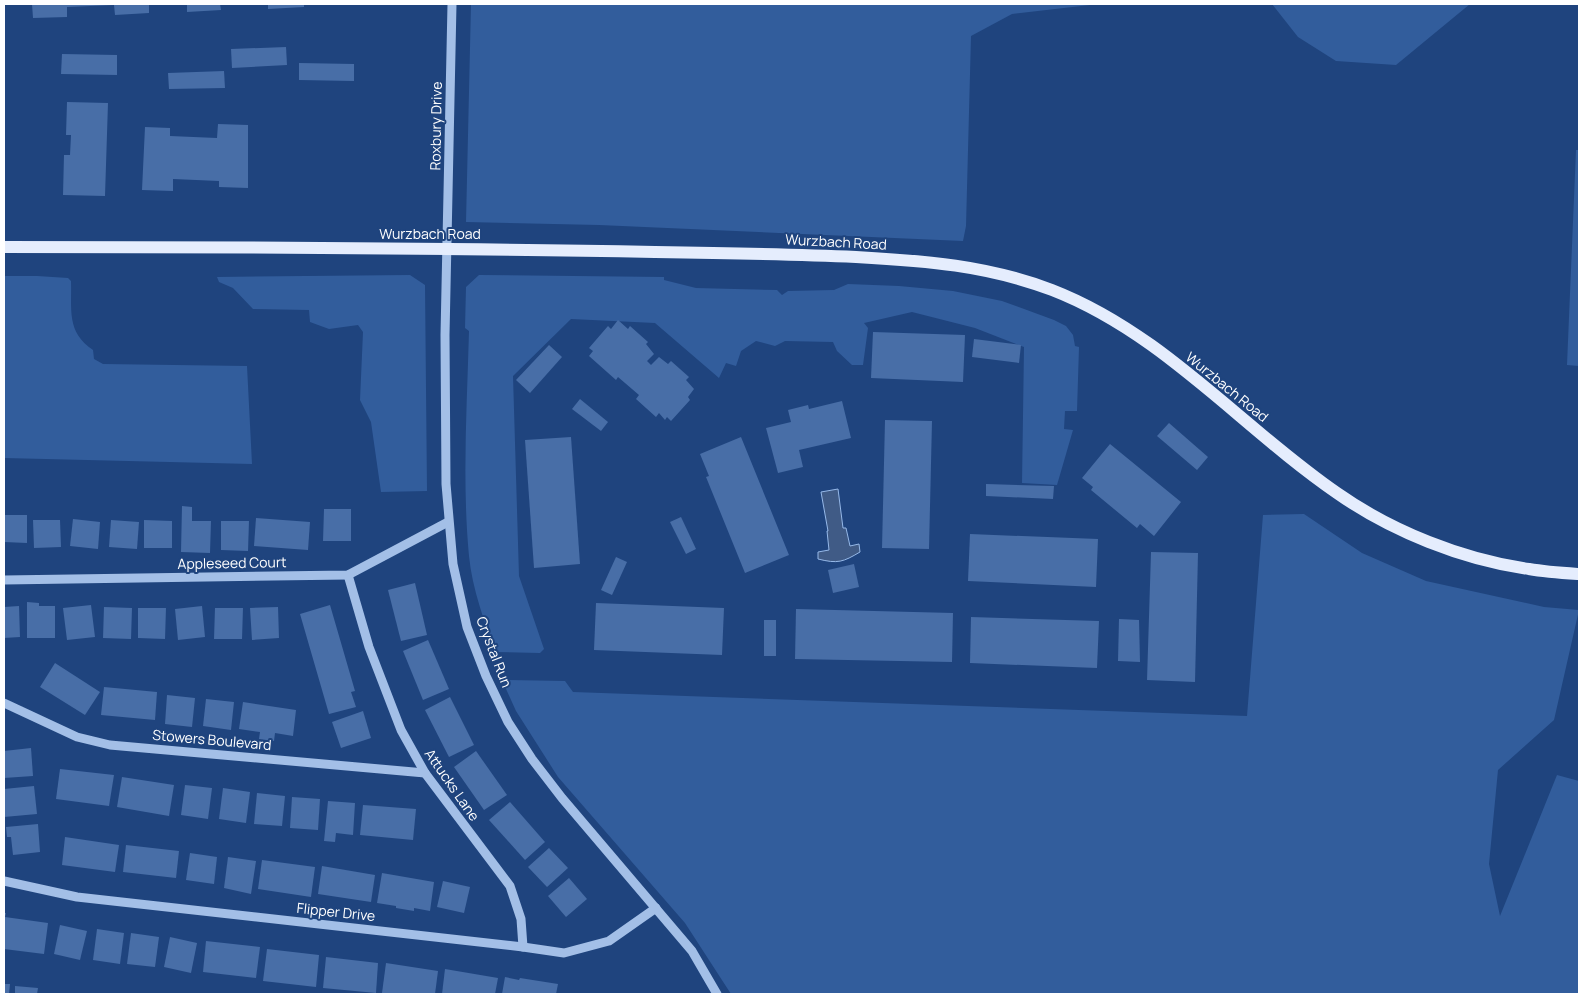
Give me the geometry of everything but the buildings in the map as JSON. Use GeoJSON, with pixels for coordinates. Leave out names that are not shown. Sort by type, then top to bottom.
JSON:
{"type":"FeatureCollection","features":[{"type":"Feature","properties":{"kind":"main road","name":"Wurzbach Road"},"geometry":{"type":"LineString","coordinates":[[4,247],[447,248],[810,255],[932,261],[1008,275],[1053,290],[1101,312],[1145,340],[1298,464],[1339,495],[1379,518],[1420,539],[1480,558],[1527,569],[1579,574]]}},
{"type":"Feature","properties":{"kind":"street","name":"Roxbury Drive"},"geometry":{"type":"LineString","coordinates":[[447,248],[452,4]]}},
{"type":"Feature","properties":{"kind":"street","name":"Crystal Run"},"geometry":{"type":"LineString","coordinates":[[447,248],[446,484],[448,522],[452,564],[467,627],[486,676],[508,722],[532,759],[562,798],[692,951],[717,994]]}},
{"type":"Feature","properties":{"kind":"street","name":"Appleseed Court"},"geometry":{"type":"LineString","coordinates":[[4,580],[348,575],[448,522]]}},
{"type":"Feature","properties":{"kind":"street","name":"Attucks Lane"},"geometry":{"type":"LineString","coordinates":[[348,575],[369,647],[401,730],[425,773],[510,886],[521,919],[523,947]]}},
{"type":"Feature","properties":{"kind":"street","name":"Stowers Boulevard"},"geometry":{"type":"LineString","coordinates":[[4,703],[77,737],[110,745],[425,773]]}},
{"type":"Feature","properties":{"kind":"street","name":"Flipper Drive"},"geometry":{"type":"LineString","coordinates":[[4,881],[77,897],[564,953],[609,941],[656,908]]}},
{"type":"Feature","properties":{"kind":"shaded area"},"geometry":{"type":"Polygon","coordinates":[[[471,4],[1090,5],[1012,14],[971,36],[966,226],[963,241],[599,225],[466,222],[471,4]]]}},
{"type":"Feature","properties":{"kind":"shaded area"},"geometry":{"type":"Polygon","coordinates":[[[1272,4],[1470,4],[1396,65],[1336,61],[1298,37],[1272,4]]]}},
{"type":"Feature","properties":{"kind":"shaded area"},"geometry":{"type":"Polygon","coordinates":[[[1576,150],[1579,150],[1579,366],[1567,365],[1576,150]]]}},
{"type":"Feature","properties":{"kind":"shaded area"},"geometry":{"type":"Polygon","coordinates":[[[410,275],[425,285],[427,491],[381,492],[371,422],[360,400],[363,332],[358,325],[329,329],[310,322],[309,310],[253,309],[233,288],[219,282],[217,277],[410,275]]]}},
{"type":"Feature","properties":{"kind":"shaded area"},"geometry":{"type":"Polygon","coordinates":[[[479,275],[664,277],[664,280],[696,288],[777,290],[782,295],[788,291],[834,290],[848,284],[899,286],[953,291],[1002,301],[1066,326],[1073,335],[1075,346],[1079,347],[1077,411],[1065,411],[1064,429],[1073,430],[1057,485],[1022,483],[1024,347],[975,328],[912,312],[864,323],[868,328],[863,365],[852,365],[837,351],[833,342],[785,341],[775,346],[756,341],[741,351],[736,366],[726,363],[719,378],[655,323],[571,319],[513,376],[519,576],[544,649],[540,653],[494,652],[476,593],[469,556],[467,528],[466,444],[469,331],[465,328],[466,287],[479,275]]]}},
{"type":"Feature","properties":{"kind":"shaded area"},"geometry":{"type":"Polygon","coordinates":[[[4,276],[68,278],[71,281],[71,310],[74,328],[84,343],[93,350],[94,359],[103,364],[247,366],[252,464],[4,458],[4,276]]]}},
{"type":"Feature","properties":{"kind":"shaded area"},"geometry":{"type":"Polygon","coordinates":[[[838,489],[843,528],[846,528],[850,546],[859,544],[860,552],[840,561],[818,559],[818,552],[829,550],[828,531],[821,492],[838,489]]]}},
{"type":"Feature","properties":{"kind":"shaded area"},"geometry":{"type":"Polygon","coordinates":[[[1304,514],[1362,553],[1426,581],[1544,607],[1579,610],[1554,720],[1498,770],[1489,864],[1500,916],[1557,775],[1579,781],[1579,994],[731,994],[685,923],[558,777],[516,711],[502,680],[565,681],[573,692],[1247,716],[1263,515],[1304,514]]]}}]}
